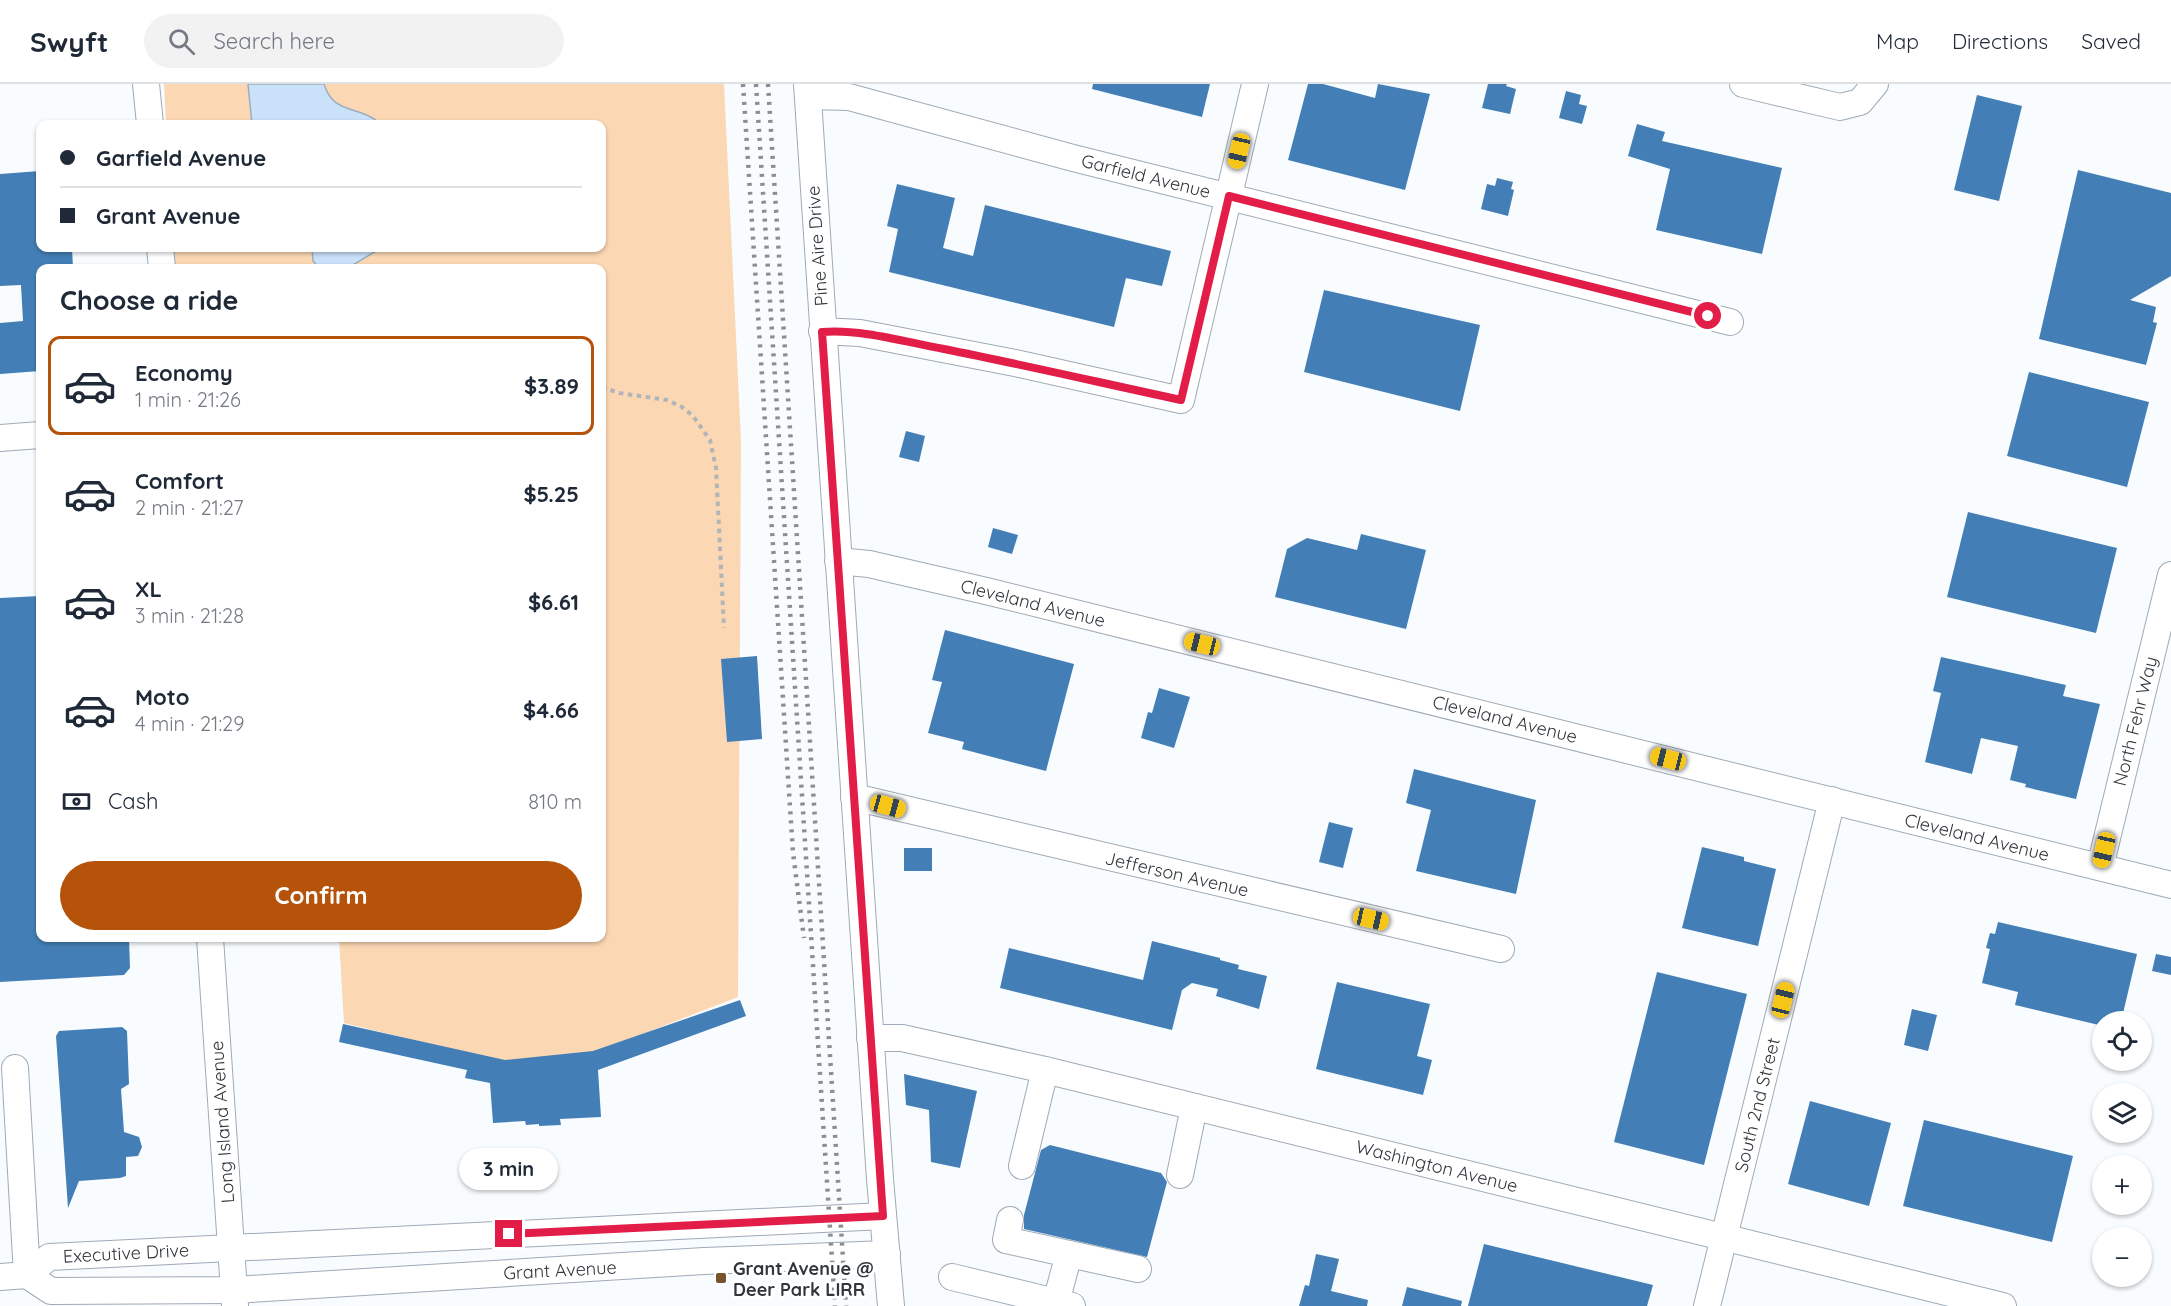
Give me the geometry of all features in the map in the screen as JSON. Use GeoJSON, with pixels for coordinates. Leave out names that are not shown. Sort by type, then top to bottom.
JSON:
{"type":"FeatureCollection","features":[{"type":"Feature","properties":{"kind":"street"},"geometry":{"type":"LineString","coordinates":[[146,84],[150,120]]}},
{"type":"Feature","properties":{"kind":"street"},"geometry":{"type":"LineString","coordinates":[[822,332],[850,332],[882,337],[1015,363],[1181,400],[1255,84]]}},
{"type":"Feature","properties":{"kind":"street"},"geometry":{"type":"LineString","coordinates":[[1743,84],[1840,107],[1868,93]]}},
{"type":"Feature","properties":{"kind":"street","name":"Garfield Avenue"},"geometry":{"type":"LineString","coordinates":[[807,90],[849,97],[1073,158],[1730,322]]}},
{"type":"Feature","properties":{"kind":"street","name":"Pine Aire Drive"},"geometry":{"type":"LineString","coordinates":[[807,90],[870,1038],[891,1306]]}},
{"type":"Feature","properties":{"kind":"street"},"geometry":{"type":"LineString","coordinates":[[0,438],[36,435]]}},
{"type":"Feature","properties":{"kind":"street","name":"Cleveland Avenue"},"geometry":{"type":"LineString","coordinates":[[838,561],[869,564],[996,594],[2171,885]]}},
{"type":"Feature","properties":{"kind":"street","name":"North Fehr Way"},"geometry":{"type":"LineString","coordinates":[[2100,867],[2171,575]]}},
{"type":"Feature","properties":{"kind":"street","name":"Jefferson Avenue"},"geometry":{"type":"LineString","coordinates":[[854,797],[1501,950]]}},
{"type":"Feature","properties":{"kind":"street","name":"South 2nd Street"},"geometry":{"type":"LineString","coordinates":[[1707,1306],[1832,800]]}},
{"type":"Feature","properties":{"kind":"street","name":"Long Island Avenue"},"geometry":{"type":"LineString","coordinates":[[210,942],[234,1298]]}},
{"type":"Feature","properties":{"kind":"street","name":"Washington Avenue"},"geometry":{"type":"LineString","coordinates":[[870,1038],[902,1038],[1045,1070],[2003,1306]]}},
{"type":"Feature","properties":{"kind":"street"},"geometry":{"type":"LineString","coordinates":[[0,1277],[27,1275],[15,1068]]}},
{"type":"Feature","properties":{"kind":"street"},"geometry":{"type":"LineString","coordinates":[[1022,1166],[1045,1070]]}},
{"type":"Feature","properties":{"kind":"street"},"geometry":{"type":"LineString","coordinates":[[1180,1175],[1194,1107]]}},
{"type":"Feature","properties":{"kind":"street"},"geometry":{"type":"LineString","coordinates":[[231,1248],[883,1216]]}},
{"type":"Feature","properties":{"kind":"street"},"geometry":{"type":"LineString","coordinates":[[1010,1220],[1006,1240],[1138,1269]]}},
{"type":"Feature","properties":{"kind":"street","name":"Executive Drive"},"geometry":{"type":"LineString","coordinates":[[231,1248],[49,1257],[27,1275],[51,1291],[234,1298]]}},
{"type":"Feature","properties":{"kind":"street","name":"Grant Avenue"},"geometry":{"type":"LineString","coordinates":[[234,1298],[704,1261],[887,1254]]}},
{"type":"Feature","properties":{"kind":"street"},"geometry":{"type":"LineString","coordinates":[[952,1277],[1064,1304],[1069,1254]]}},
{"type":"Feature","properties":{"kind":"path"},"geometry":{"type":"LineString","coordinates":[[606,388],[675,404],[693,416],[710,440],[716,468],[724,627]]}},
{"type":"Feature","properties":{"kind":"shaded area"},"geometry":{"type":"Polygon","coordinates":[[[164,84],[724,84],[741,442],[738,997],[583,1057],[501,1061],[344,1023],[339,942],[606,942],[606,264],[174,264],[173,252],[606,252],[606,120],[166,120],[164,84]]]}},
{"type":"Feature","properties":{"kind":"water"},"geometry":{"type":"Polygon","coordinates":[[[248,84],[324,84],[334,101],[375,120],[252,120],[248,84]]]}},
{"type":"Feature","properties":{"kind":"water"},"geometry":{"type":"Polygon","coordinates":[[[312,252],[374,252],[355,264],[316,264],[312,252]]]}},
{"type":"Feature","properties":{"kind":"building"},"geometry":{"type":"Polygon","coordinates":[[[1093,84],[1210,84],[1202,117],[1092,89],[1093,84]]]}},
{"type":"Feature","properties":{"kind":"building"},"geometry":{"type":"Polygon","coordinates":[[[1308,84],[1323,84],[1375,98],[1378,84],[1430,94],[1405,190],[1288,160],[1308,84]]]}},
{"type":"Feature","properties":{"kind":"building"},"geometry":{"type":"Polygon","coordinates":[[[1488,84],[1507,84],[1506,86],[1516,89],[1510,114],[1482,108],[1488,84]]]}},
{"type":"Feature","properties":{"kind":"building"},"geometry":{"type":"Polygon","coordinates":[[[1566,91],[1581,95],[1579,104],[1587,106],[1582,124],[1559,118],[1566,91]]]}},
{"type":"Feature","properties":{"kind":"building"},"geometry":{"type":"Polygon","coordinates":[[[1977,95],[2022,106],[1999,201],[1954,190],[1977,95]]]}},
{"type":"Feature","properties":{"kind":"building"},"geometry":{"type":"Polygon","coordinates":[[[1637,124],[1665,132],[1662,141],[1782,168],[1762,254],[1656,230],[1670,169],[1628,156],[1637,124]]]}},
{"type":"Feature","properties":{"kind":"building"},"geometry":{"type":"Polygon","coordinates":[[[2078,170],[2171,193],[2171,276],[2130,300],[2156,307],[2153,322],[2157,323],[2146,365],[2039,339],[2078,170]]]}},
{"type":"Feature","properties":{"kind":"building"},"geometry":{"type":"Polygon","coordinates":[[[36,171],[36,252],[72,252],[73,264],[36,264],[36,371],[0,374],[0,323],[23,321],[21,285],[0,286],[0,174],[36,171]]]}},
{"type":"Feature","properties":{"kind":"building"},"geometry":{"type":"Polygon","coordinates":[[[1497,178],[1513,182],[1511,189],[1514,190],[1508,216],[1481,209],[1487,184],[1495,186],[1497,178]]]}},
{"type":"Feature","properties":{"kind":"building"},"geometry":{"type":"Polygon","coordinates":[[[897,184],[955,198],[943,248],[973,256],[985,205],[1171,251],[1162,286],[1126,278],[1114,327],[889,272],[898,229],[887,226],[897,184]]]}},
{"type":"Feature","properties":{"kind":"building"},"geometry":{"type":"Polygon","coordinates":[[[1324,290],[1480,325],[1460,411],[1304,372],[1324,290]]]}},
{"type":"Feature","properties":{"kind":"building"},"geometry":{"type":"Polygon","coordinates":[[[2029,372],[2149,402],[2127,487],[2007,456],[2029,372]]]}},
{"type":"Feature","properties":{"kind":"building"},"geometry":{"type":"Polygon","coordinates":[[[906,431],[925,436],[919,462],[899,457],[906,431]]]}},
{"type":"Feature","properties":{"kind":"building"},"geometry":{"type":"Polygon","coordinates":[[[1968,512],[2117,548],[2096,633],[1947,597],[1968,512]]]}},
{"type":"Feature","properties":{"kind":"building"},"geometry":{"type":"Polygon","coordinates":[[[993,528],[1018,535],[1012,554],[988,547],[993,528]]]}},
{"type":"Feature","properties":{"kind":"building"},"geometry":{"type":"Polygon","coordinates":[[[1361,534],[1426,550],[1406,629],[1275,597],[1287,549],[1307,538],[1357,550],[1361,534]]]}},
{"type":"Feature","properties":{"kind":"building"},"geometry":{"type":"Polygon","coordinates":[[[36,596],[36,942],[129,942],[130,968],[124,975],[0,982],[0,598],[36,596]]]}},
{"type":"Feature","properties":{"kind":"building"},"geometry":{"type":"Polygon","coordinates":[[[945,630],[1074,664],[1046,771],[962,749],[964,742],[928,733],[942,682],[932,680],[945,630]]]}},
{"type":"Feature","properties":{"kind":"building"},"geometry":{"type":"Polygon","coordinates":[[[757,656],[762,739],[727,742],[721,659],[757,656]]]}},
{"type":"Feature","properties":{"kind":"building"},"geometry":{"type":"Polygon","coordinates":[[[1941,657],[2066,685],[2063,696],[2100,704],[2076,799],[2025,787],[2026,784],[2010,780],[2018,746],[1981,738],[1972,774],[1925,762],[1941,693],[1933,691],[1941,657]]]}},
{"type":"Feature","properties":{"kind":"building"},"geometry":{"type":"Polygon","coordinates":[[[1159,688],[1190,697],[1174,748],[1141,738],[1148,712],[1152,713],[1159,688]]]}},
{"type":"Feature","properties":{"kind":"building"},"geometry":{"type":"Polygon","coordinates":[[[1414,769],[1536,800],[1516,894],[1416,871],[1431,810],[1406,803],[1414,769]]]}},
{"type":"Feature","properties":{"kind":"building"},"geometry":{"type":"Polygon","coordinates":[[[1329,822],[1353,828],[1343,868],[1319,862],[1329,822]]]}},
{"type":"Feature","properties":{"kind":"building"},"geometry":{"type":"Polygon","coordinates":[[[1702,847],[1744,857],[1744,861],[1776,869],[1758,946],[1682,928],[1702,847]]]}},
{"type":"Feature","properties":{"kind":"building"},"geometry":{"type":"Polygon","coordinates":[[[904,848],[932,848],[932,871],[904,871],[904,848]]]}},
{"type":"Feature","properties":{"kind":"building"},"geometry":{"type":"Polygon","coordinates":[[[1998,922],[2137,954],[2124,1011],[2092,1011],[2092,1023],[2015,1005],[2018,992],[1982,983],[1990,949],[1986,948],[1990,933],[1995,934],[1998,922]]]}},
{"type":"Feature","properties":{"kind":"building"},"geometry":{"type":"Polygon","coordinates":[[[1152,941],[1220,958],[1220,960],[1239,965],[1238,969],[1267,976],[1259,1009],[1216,996],[1218,989],[1192,983],[1182,990],[1172,1030],[1000,988],[1009,948],[1143,980],[1152,941]]]}},
{"type":"Feature","properties":{"kind":"building"},"geometry":{"type":"Polygon","coordinates":[[[2156,954],[2171,957],[2171,975],[2152,971],[2156,954]]]}},
{"type":"Feature","properties":{"kind":"building"},"geometry":{"type":"Polygon","coordinates":[[[1657,972],[1747,994],[1704,1165],[1614,1142],[1657,972]]]}},
{"type":"Feature","properties":{"kind":"building"},"geometry":{"type":"Polygon","coordinates":[[[1337,982],[1430,1004],[1417,1056],[1432,1060],[1423,1095],[1316,1069],[1337,982]]]}},
{"type":"Feature","properties":{"kind":"building"},"geometry":{"type":"Polygon","coordinates":[[[740,1000],[746,1016],[598,1070],[601,1117],[560,1119],[561,1125],[526,1125],[525,1121],[493,1123],[490,1083],[465,1078],[467,1070],[339,1042],[343,1024],[505,1060],[593,1051],[740,1000]]]}},
{"type":"Feature","properties":{"kind":"building"},"geometry":{"type":"Polygon","coordinates":[[[1912,1009],[1937,1015],[1928,1051],[1904,1045],[1912,1009]]]}},
{"type":"Feature","properties":{"kind":"building"},"geometry":{"type":"Polygon","coordinates":[[[122,1027],[127,1031],[129,1084],[121,1089],[124,1132],[139,1137],[142,1147],[138,1156],[126,1157],[126,1176],[79,1181],[68,1208],[56,1036],[59,1031],[122,1027]]]}},
{"type":"Feature","properties":{"kind":"building"},"geometry":{"type":"Polygon","coordinates":[[[904,1074],[977,1091],[960,1168],[931,1162],[929,1110],[906,1105],[904,1074]]]}},
{"type":"Feature","properties":{"kind":"building"},"geometry":{"type":"Polygon","coordinates":[[[1810,1101],[1891,1123],[1869,1206],[1788,1184],[1810,1101]]]}},
{"type":"Feature","properties":{"kind":"building"},"geometry":{"type":"Polygon","coordinates":[[[1924,1120],[2073,1156],[2052,1242],[1903,1206],[1924,1120]]]}},
{"type":"Feature","properties":{"kind":"building"},"geometry":{"type":"Polygon","coordinates":[[[1050,1145],[1161,1173],[1167,1182],[1147,1257],[1024,1229],[1024,1215],[1041,1150],[1050,1145]]]}},
{"type":"Feature","properties":{"kind":"building"},"geometry":{"type":"Polygon","coordinates":[[[1484,1244],[1653,1285],[1647,1306],[1468,1306],[1484,1244]]]}},
{"type":"Feature","properties":{"kind":"building"},"geometry":{"type":"Polygon","coordinates":[[[1316,1254],[1339,1259],[1331,1291],[1368,1300],[1367,1306],[1299,1306],[1305,1285],[1309,1286],[1316,1254]]]}},
{"type":"Feature","properties":{"kind":"building"},"geometry":{"type":"Polygon","coordinates":[[[1407,1287],[1462,1301],[1461,1306],[1402,1306],[1407,1287]]]}},
{"type":"Feature","properties":{"kind":"railway"},"geometry":{"type":"LineString","coordinates":[[743,84],[793,853],[804,938]]}},
{"type":"Feature","properties":{"kind":"railway"},"geometry":{"type":"LineString","coordinates":[[756,84],[835,1306]]}},
{"type":"Feature","properties":{"kind":"railway"},"geometry":{"type":"LineString","coordinates":[[768,84],[846,1306]]}},
{"type":"Feature","properties":{"kind":"place","name":"Grant Avenue @ Deer Park LIRR"},"geometry":{"type":"Point","coordinates":[721,1278]}},
{"type":"Feature","properties":{"kind":"route"},"geometry":{"type":"LineString","coordinates":[[509,1234],[883,1216],[822,332],[850,332],[882,337],[1015,363],[1181,400],[1229,196],[1708,316]]}}]}
